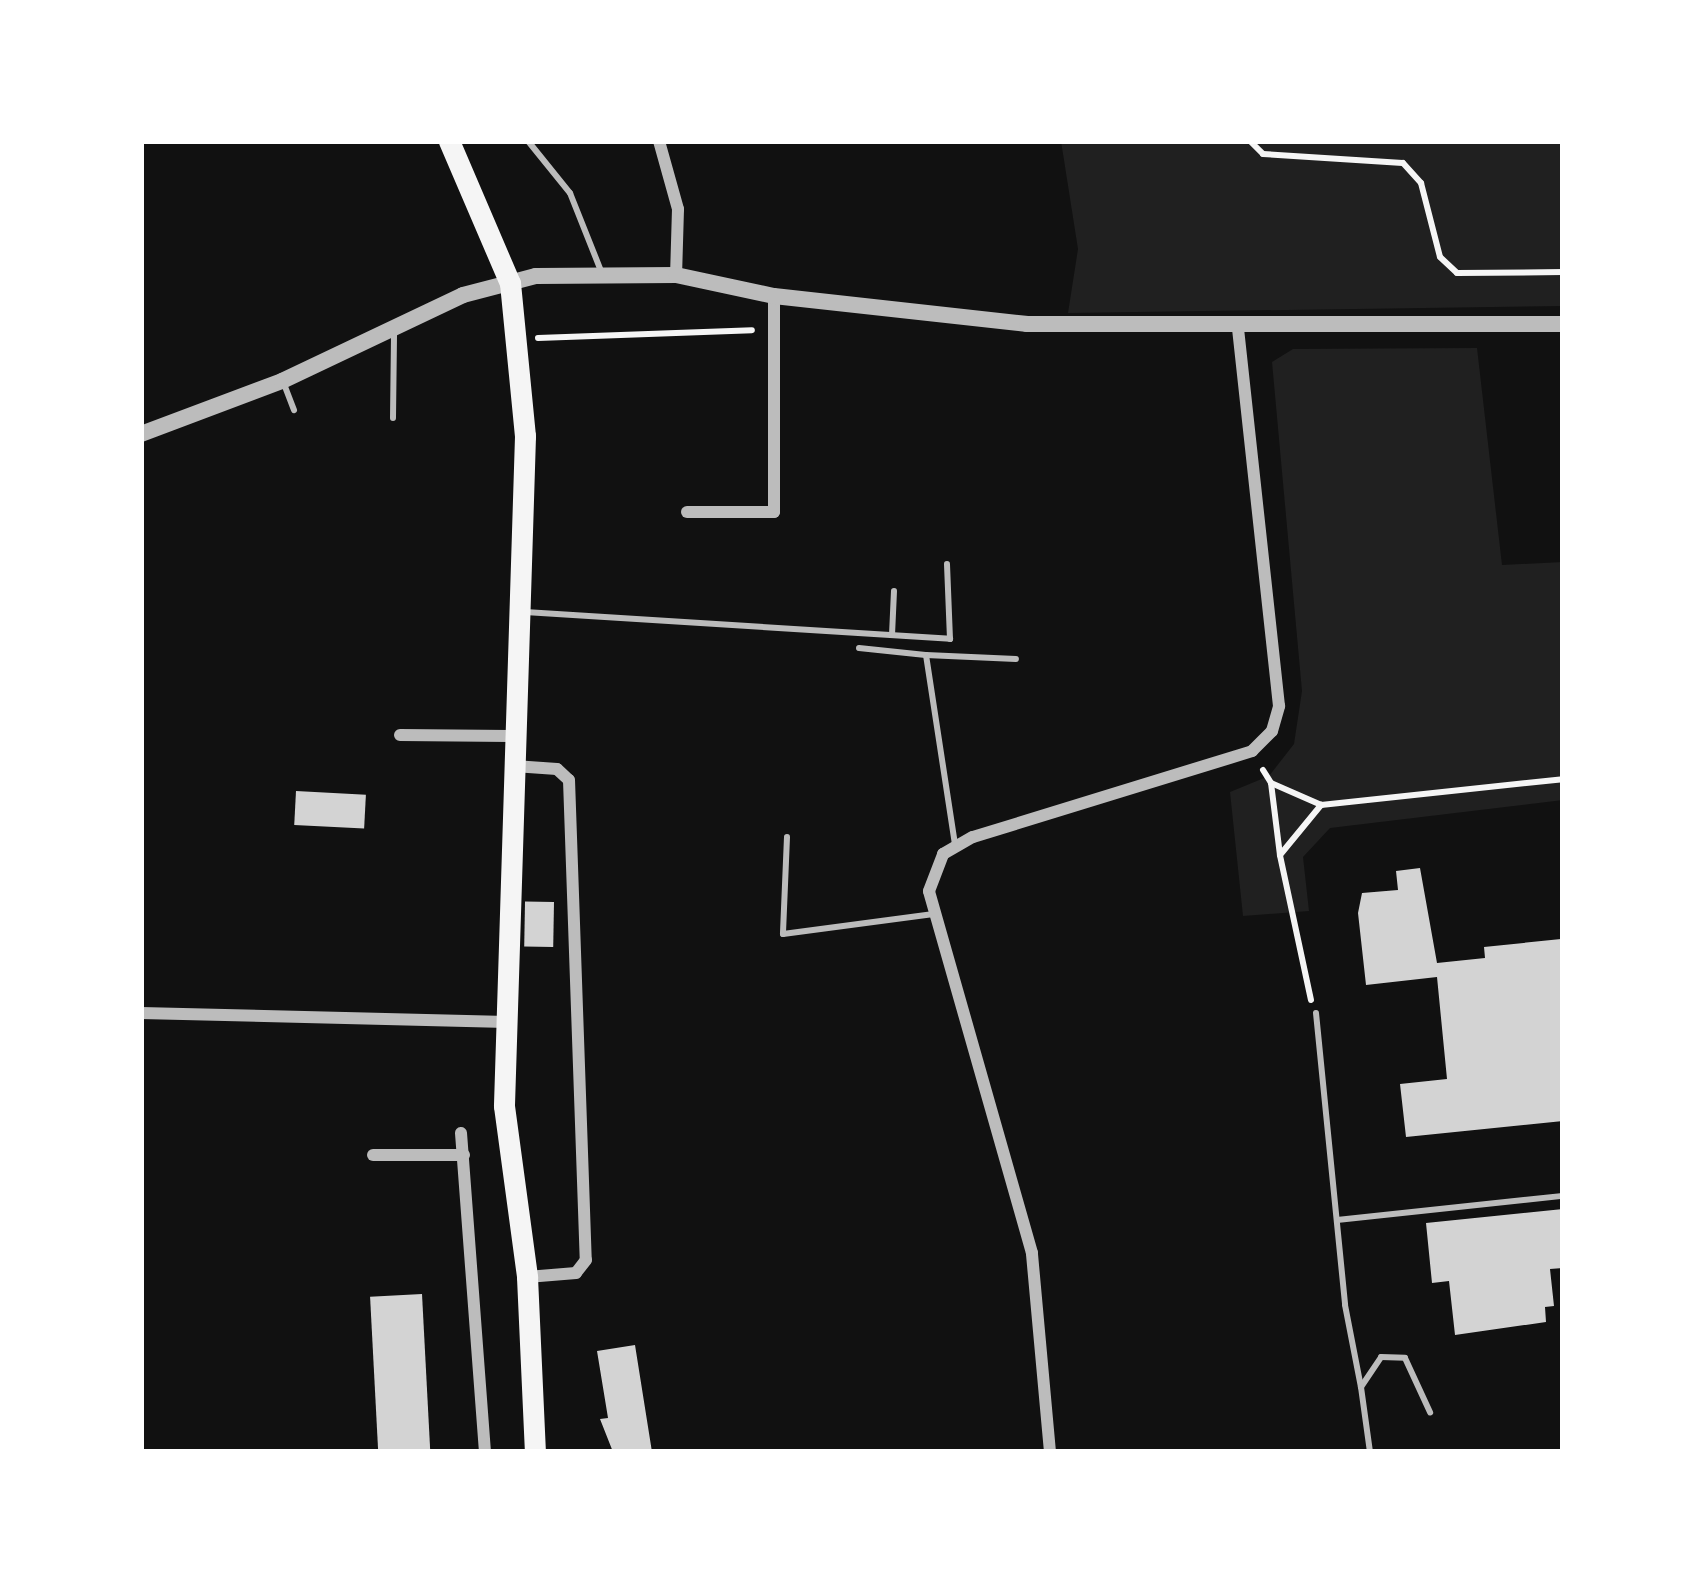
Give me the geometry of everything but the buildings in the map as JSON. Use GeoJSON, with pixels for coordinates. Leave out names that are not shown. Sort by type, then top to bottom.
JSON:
{"type":"FeatureCollection","features":[{"type":"Feature","properties":{"kind":"main road"},"geometry":{"type":"LineString","coordinates":[[449,141],[510,283],[525,436],[504,1106],[526,1277],[536,1452]]}},
{"type":"Feature","properties":{"kind":"street"},"geometry":{"type":"LineString","coordinates":[[659,141],[678,209],[676,275]]}},
{"type":"Feature","properties":{"kind":"street"},"geometry":{"type":"LineString","coordinates":[[141,434],[282,381],[394,328],[510,283],[601,271],[676,275],[774,296],[1027,324],[1238,329],[1563,324]]}},
{"type":"Feature","properties":{"kind":"street"},"geometry":{"type":"LineString","coordinates":[[686,512],[774,512],[774,296]]}},
{"type":"Feature","properties":{"kind":"street"},"geometry":{"type":"LineString","coordinates":[[1050,1452],[1032,1253],[932,914],[930,882],[956,845],[1252,751],[1272,731],[1279,706],[1238,329]]}},
{"type":"Feature","properties":{"kind":"street"},"geometry":{"type":"LineString","coordinates":[[400,735],[515,736]]}},
{"type":"Feature","properties":{"kind":"street"},"geometry":{"type":"LineString","coordinates":[[514,766],[557,769],[568,780],[586,1260],[576,1274],[526,1277]]}},
{"type":"Feature","properties":{"kind":"street"},"geometry":{"type":"LineString","coordinates":[[141,1013],[507,1022]]}},
{"type":"Feature","properties":{"kind":"street"},"geometry":{"type":"LineString","coordinates":[[461,1133],[485,1452]]}},
{"type":"Feature","properties":{"kind":"street"},"geometry":{"type":"LineString","coordinates":[[373,1155],[464,1155]]}},
{"type":"Feature","properties":{"kind":"lane"},"geometry":{"type":"LineString","coordinates":[[528,141],[570,193],[601,271]]}},
{"type":"Feature","properties":{"kind":"lane"},"geometry":{"type":"LineString","coordinates":[[393,418],[394,328]]}},
{"type":"Feature","properties":{"kind":"lane"},"geometry":{"type":"LineString","coordinates":[[282,381],[294,410]]}},
{"type":"Feature","properties":{"kind":"lane"},"geometry":{"type":"LineString","coordinates":[[522,612],[950,639],[947,564]]}},
{"type":"Feature","properties":{"kind":"lane"},"geometry":{"type":"LineString","coordinates":[[892,635],[894,591]]}},
{"type":"Feature","properties":{"kind":"lane"},"geometry":{"type":"LineString","coordinates":[[859,648],[1016,659]]}},
{"type":"Feature","properties":{"kind":"lane"},"geometry":{"type":"LineString","coordinates":[[926,655],[956,845]]}},
{"type":"Feature","properties":{"kind":"lane"},"geometry":{"type":"LineString","coordinates":[[787,837],[783,934],[932,914]]}},
{"type":"Feature","properties":{"kind":"lane"},"geometry":{"type":"LineString","coordinates":[[1316,1013],[1337,1220],[1370,1452]]}},
{"type":"Feature","properties":{"kind":"lane"},"geometry":{"type":"LineString","coordinates":[[1337,1220],[1563,1196]]}},
{"type":"Feature","properties":{"kind":"lane"},"geometry":{"type":"LineString","coordinates":[[1361,1387],[1374,1362],[1400,1354],[1430,1412]]}},
{"type":"Feature","properties":{"kind":"path"},"geometry":{"type":"LineString","coordinates":[[1250,141],[1263,154],[1403,163],[1421,182],[1439,257],[1457,273],[1563,272]]}},
{"type":"Feature","properties":{"kind":"path"},"geometry":{"type":"LineString","coordinates":[[517,339],[774,329]]}},
{"type":"Feature","properties":{"kind":"path"},"geometry":{"type":"LineString","coordinates":[[1252,751],[1271,783],[1280,855],[1316,1013]]}},
{"type":"Feature","properties":{"kind":"path"},"geometry":{"type":"LineString","coordinates":[[1271,783],[1321,805],[1563,779]]}},
{"type":"Feature","properties":{"kind":"path"},"geometry":{"type":"LineString","coordinates":[[1280,855],[1321,805]]}},
{"type":"Feature","properties":{"kind":"shaded area"},"geometry":{"type":"Polygon","coordinates":[[[1061,141],[1563,141],[1563,306],[1068,313],[1078,249],[1061,141]]]}},
{"type":"Feature","properties":{"kind":"shaded area"},"geometry":{"type":"Polygon","coordinates":[[[1477,348],[1502,565],[1563,562],[1563,800],[1330,828],[1303,857],[1309,911],[1243,916],[1230,792],[1269,776],[1294,744],[1302,691],[1272,362],[1293,349],[1477,348]]]}}]}
